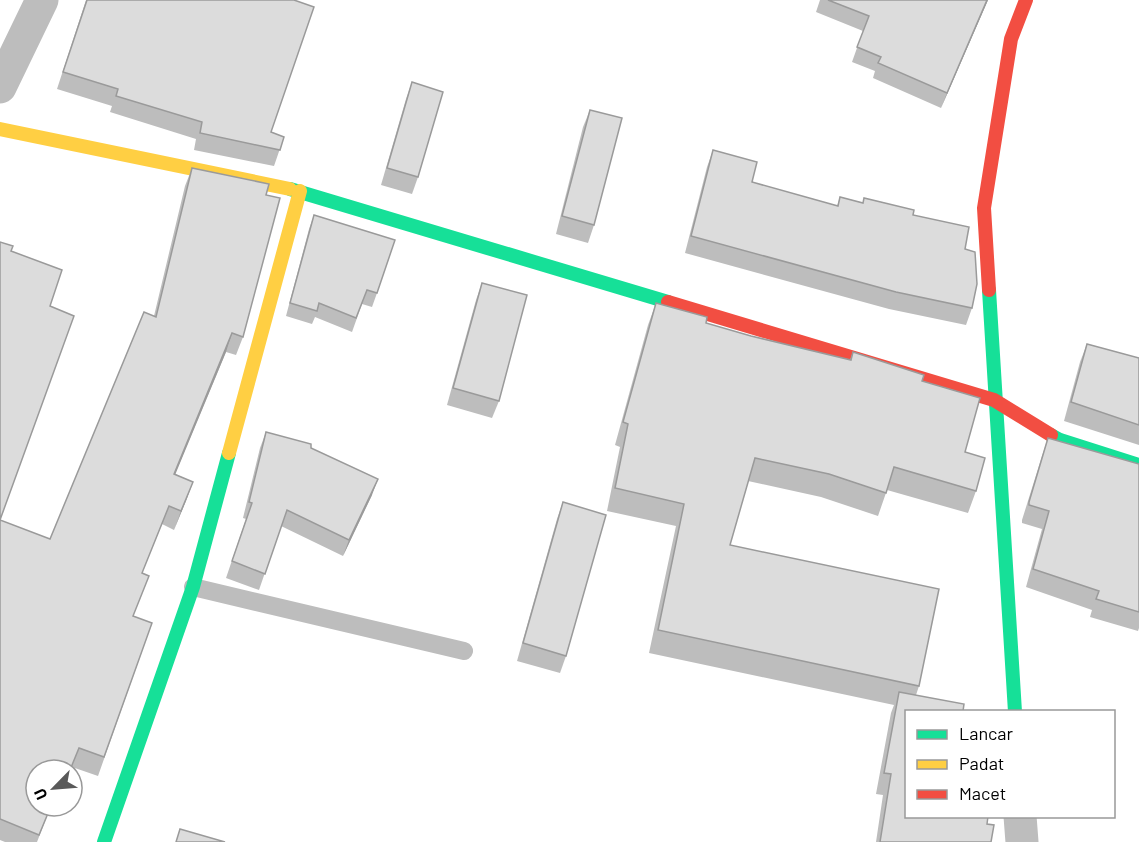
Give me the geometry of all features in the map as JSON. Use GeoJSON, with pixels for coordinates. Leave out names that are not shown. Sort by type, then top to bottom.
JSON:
{"type":"FeatureCollection","features":[{"type":"Feature","properties":{"kind":"street"},"geometry":{"type":"LineString","coordinates":[[0,87],[42,0]]}},
{"type":"Feature","properties":{"kind":"street"},"geometry":{"type":"LineString","coordinates":[[1015,710],[994,400],[984,208],[1011,39],[1026,0]]}},
{"type":"Feature","properties":{"kind":"street"},"geometry":{"type":"LineString","coordinates":[[0,129],[300,191],[994,400],[1060,440],[1139,465]]}},
{"type":"Feature","properties":{"kind":"street"},"geometry":{"type":"LineString","coordinates":[[104,842],[193,588],[300,191]]}},
{"type":"Feature","properties":{"kind":"street"},"geometry":{"type":"LineString","coordinates":[[1020,818],[1022,842]]}},
{"type":"Feature","properties":{"kind":"lane"},"geometry":{"type":"LineString","coordinates":[[193,588],[464,651]]}},
{"type":"Feature","properties":{"kind":"building"},"geometry":{"type":"Polygon","coordinates":[[[87,0],[294,0],[314,7],[271,132],[284,137],[280,150],[200,133],[202,122],[116,96],[118,89],[63,72],[87,0]]]}},
{"type":"Feature","properties":{"kind":"building"},"geometry":{"type":"Polygon","coordinates":[[[828,0],[987,0],[947,93],[878,63],[881,57],[857,47],[869,16],[828,0]]]}},
{"type":"Feature","properties":{"kind":"building"},"geometry":{"type":"Polygon","coordinates":[[[412,82],[443,92],[418,177],[387,168],[412,82]]]}},
{"type":"Feature","properties":{"kind":"building"},"geometry":{"type":"Polygon","coordinates":[[[590,110],[622,118],[594,225],[562,216],[590,110]]]}},
{"type":"Feature","properties":{"kind":"building"},"geometry":{"type":"Polygon","coordinates":[[[713,150],[757,162],[752,182],[838,206],[840,197],[863,203],[864,198],[914,210],[913,215],[969,227],[965,249],[975,252],[977,284],[972,308],[896,292],[691,236],[713,150]]]}},
{"type":"Feature","properties":{"kind":"building"},"geometry":{"type":"Polygon","coordinates":[[[192,168],[269,184],[266,195],[280,198],[243,337],[232,333],[174,474],[193,482],[181,511],[169,506],[142,573],[149,576],[133,616],[152,623],[104,757],[79,748],[75,758],[24,758],[24,818],[46,818],[39,835],[0,819],[0,520],[50,539],[144,312],[156,317],[192,168]]]}},
{"type":"Feature","properties":{"kind":"building"},"geometry":{"type":"Polygon","coordinates":[[[314,215],[395,240],[377,293],[367,290],[356,318],[319,303],[317,311],[290,303],[314,215]]]}},
{"type":"Feature","properties":{"kind":"building"},"geometry":{"type":"Polygon","coordinates":[[[0,242],[13,246],[11,251],[62,270],[50,306],[74,316],[0,520],[0,242]]]}},
{"type":"Feature","properties":{"kind":"building"},"geometry":{"type":"Polygon","coordinates":[[[482,283],[527,295],[499,401],[453,388],[482,283]]]}},
{"type":"Feature","properties":{"kind":"building"},"geometry":{"type":"Polygon","coordinates":[[[656,303],[707,317],[706,323],[751,336],[851,360],[853,352],[924,375],[922,381],[980,398],[965,452],[985,458],[976,491],[894,467],[886,493],[829,474],[755,458],[730,545],[939,589],[919,686],[658,630],[684,504],[615,488],[628,424],[623,422],[656,303]]]}},
{"type":"Feature","properties":{"kind":"building"},"geometry":{"type":"Polygon","coordinates":[[[1087,344],[1139,358],[1139,425],[1071,402],[1087,344]]]}},
{"type":"Feature","properties":{"kind":"building"},"geometry":{"type":"Polygon","coordinates":[[[266,432],[311,444],[311,448],[378,479],[349,540],[287,510],[265,574],[232,561],[252,503],[249,502],[266,432]]]}},
{"type":"Feature","properties":{"kind":"building"},"geometry":{"type":"Polygon","coordinates":[[[1048,438],[1139,464],[1139,612],[1096,599],[1099,591],[1033,569],[1049,511],[1029,505],[1029,502],[1048,438]]]}},
{"type":"Feature","properties":{"kind":"building"},"geometry":{"type":"Polygon","coordinates":[[[563,502],[606,515],[566,656],[523,643],[563,502]]]}},
{"type":"Feature","properties":{"kind":"building"},"geometry":{"type":"Polygon","coordinates":[[[899,692],[964,704],[963,710],[905,710],[905,818],[988,818],[987,824],[994,825],[991,842],[880,842],[891,774],[884,773],[899,692]]]}},
{"type":"Feature","properties":{"kind":"building"},"geometry":{"type":"Polygon","coordinates":[[[180,829],[225,842],[176,842],[180,829]]]}},
{"type":"Feature","properties":{"kind":"traffic: fast"},"geometry":{"type":"LineString","coordinates":[[290,189],[668,302]]}},
{"type":"Feature","properties":{"kind":"traffic: fast"},"geometry":{"type":"LineString","coordinates":[[989,290],[1015,710]]}},
{"type":"Feature","properties":{"kind":"traffic: fast"},"geometry":{"type":"LineString","coordinates":[[1051,435],[1060,440],[1139,465]]}},
{"type":"Feature","properties":{"kind":"traffic: fast"},"geometry":{"type":"LineString","coordinates":[[104,842],[193,587],[229,453]]}},
{"type":"Feature","properties":{"kind":"traffic: slow"},"geometry":{"type":"LineString","coordinates":[[0,129],[290,189]]}},
{"type":"Feature","properties":{"kind":"traffic: slow"},"geometry":{"type":"LineString","coordinates":[[229,453],[300,191]]}},
{"type":"Feature","properties":{"kind":"traffic: jam"},"geometry":{"type":"LineString","coordinates":[[989,290],[984,208],[1011,39],[1026,0]]}},
{"type":"Feature","properties":{"kind":"traffic: jam"},"geometry":{"type":"LineString","coordinates":[[668,302],[994,400],[1051,435]]}}]}
